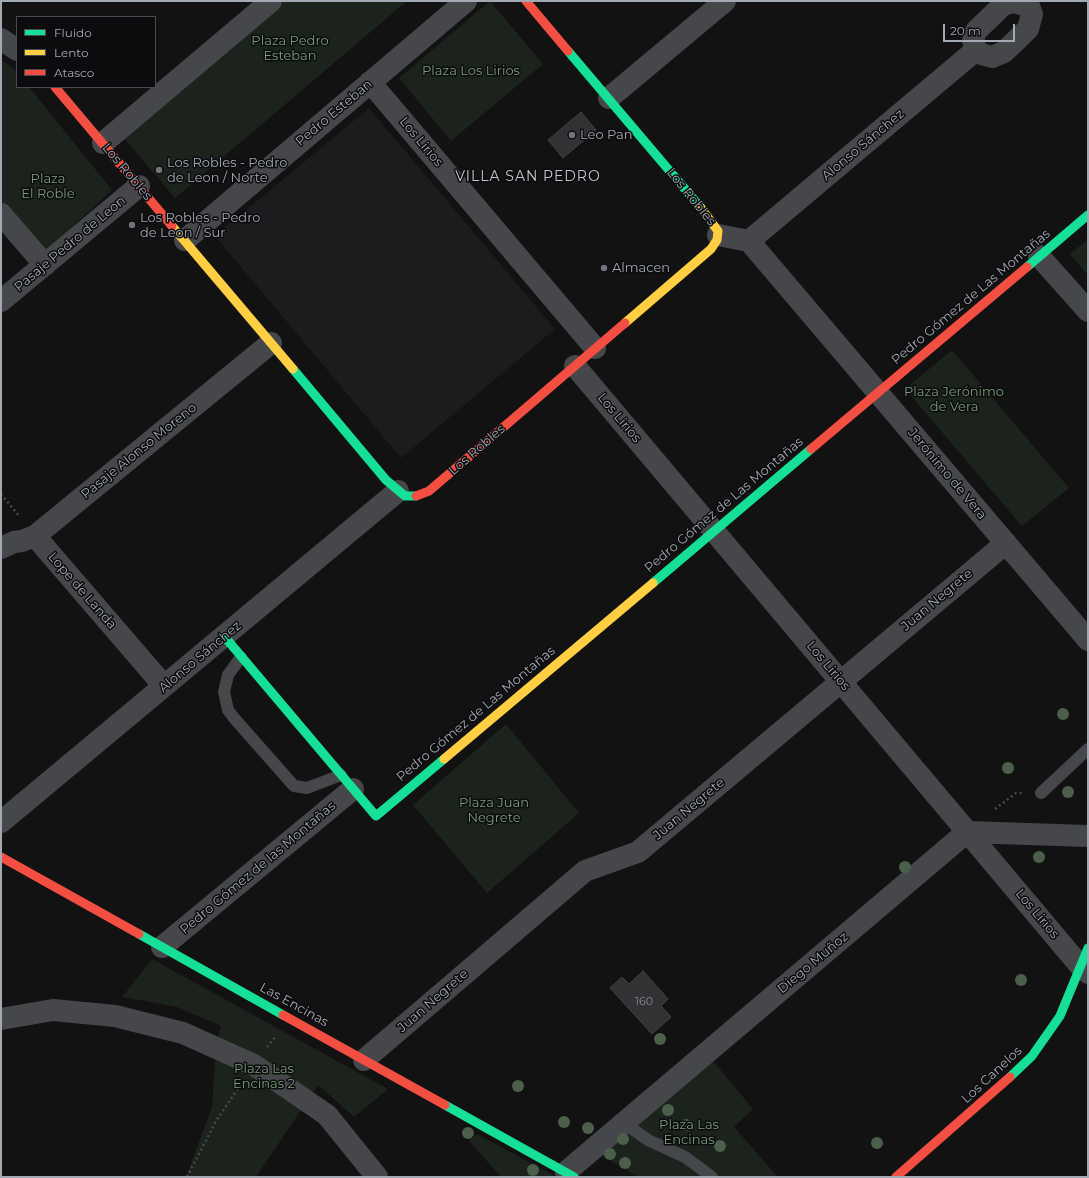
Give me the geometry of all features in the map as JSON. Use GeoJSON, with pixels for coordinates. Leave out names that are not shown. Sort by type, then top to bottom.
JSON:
{"type":"FeatureCollection","features":[{"type":"Feature","properties":{"kind":"street"},"geometry":{"type":"LineString","coordinates":[[103,143],[271,1]]}},
{"type":"Feature","properties":{"kind":"street","name":"Pedro Esteban"},"geometry":{"type":"LineString","coordinates":[[185,240],[466,1]]}},
{"type":"Feature","properties":{"kind":"street","name":"Los Robles"},"geometry":{"type":"LineString","coordinates":[[55,88],[185,240],[386,480],[405,496],[412,497],[429,491],[711,249],[718,236],[716,225],[526,1]]}},
{"type":"Feature","properties":{"kind":"street"},"geometry":{"type":"LineString","coordinates":[[609,98],[724,1]]}},
{"type":"Feature","properties":{"kind":"street"},"geometry":{"type":"LineString","coordinates":[[1013,2],[1032,4],[1032,14],[1028,29],[1004,52],[992,57],[981,54],[976,50],[973,40],[976,31],[1003,5],[1013,2]]}},
{"type":"Feature","properties":{"kind":"street"},"geometry":{"type":"LineString","coordinates":[[1,39],[16,49]]}},
{"type":"Feature","properties":{"kind":"street","name":"Alonso Sánchez"},"geometry":{"type":"LineString","coordinates":[[749,241],[976,50]]}},
{"type":"Feature","properties":{"kind":"street","name":"Los Lirios"},"geometry":{"type":"LineString","coordinates":[[370,82],[596,348]]}},
{"type":"Feature","properties":{"kind":"street","name":"Pasaje Pedro de Leon"},"geometry":{"type":"LineString","coordinates":[[1,301],[139,186]]}},
{"type":"Feature","properties":{"kind":"street"},"geometry":{"type":"LineString","coordinates":[[1,214],[45,265]]}},
{"type":"Feature","properties":{"kind":"street","name":"Pedro Gómez de Las Montañas"},"geometry":{"type":"LineString","coordinates":[[347,782],[376,816],[1088,215]]}},
{"type":"Feature","properties":{"kind":"street"},"geometry":{"type":"LineString","coordinates":[[718,236],[749,241]]}},
{"type":"Feature","properties":{"kind":"street","name":"Jerónimo de Vera"},"geometry":{"type":"LineString","coordinates":[[749,241],[1088,640]]}},
{"type":"Feature","properties":{"kind":"street"},"geometry":{"type":"LineString","coordinates":[[1040,256],[1088,311]]}},
{"type":"Feature","properties":{"kind":"street","name":"Pasaje Alonso Moreno"},"geometry":{"type":"LineString","coordinates":[[1,548],[14,542],[22,541],[35,536],[271,343]]}},
{"type":"Feature","properties":{"kind":"street","name":"Los Lirios"},"geometry":{"type":"LineString","coordinates":[[575,366],[967,832],[1086,963]]}},
{"type":"Feature","properties":{"kind":"street","name":"Alonso Sánchez"},"geometry":{"type":"LineString","coordinates":[[1,822],[398,491]]}},
{"type":"Feature","properties":{"kind":"street","name":"Lope de Landa"},"geometry":{"type":"LineString","coordinates":[[35,536],[164,686]]}},
{"type":"Feature","properties":{"kind":"street","name":"Juan Negrete"},"geometry":{"type":"LineString","coordinates":[[364,1060],[585,871],[638,852],[1006,543]]}},
{"type":"Feature","properties":{"kind":"street"},"geometry":{"type":"LineString","coordinates":[[224,636],[347,782]]}},
{"type":"Feature","properties":{"kind":"street","name":"Pedro Gómez de las Montañas"},"geometry":{"type":"LineString","coordinates":[[162,947],[347,782]]}},
{"type":"Feature","properties":{"kind":"street"},"geometry":{"type":"LineString","coordinates":[[967,832],[1088,836]]}},
{"type":"Feature","properties":{"kind":"street","name":"Diego Muñoz"},"geometry":{"type":"LineString","coordinates":[[570,1175],[624,1123],[967,832]]}},
{"type":"Feature","properties":{"kind":"street","name":"Las Encinas"},"geometry":{"type":"LineString","coordinates":[[1,857],[570,1175]]}},
{"type":"Feature","properties":{"kind":"street","name":"Los Canelos"},"geometry":{"type":"LineString","coordinates":[[896,1177],[998,1089],[1032,1056],[1060,1016],[1086,963]]}},
{"type":"Feature","properties":{"kind":"street"},"geometry":{"type":"LineString","coordinates":[[1,1019],[53,1010],[115,1016],[184,1033],[254,1065],[327,1115],[376,1177]]}},
{"type":"Feature","properties":{"kind":"lane"},"geometry":{"type":"LineString","coordinates":[[241,657],[228,675],[224,692],[228,710],[234,718],[294,786],[307,788],[347,782]]}},
{"type":"Feature","properties":{"kind":"lane"},"geometry":{"type":"LineString","coordinates":[[1041,793],[1088,749]]}},
{"type":"Feature","properties":{"kind":"lane"},"geometry":{"type":"LineString","coordinates":[[624,1123],[648,1140],[685,1158],[712,1177]]}},
{"type":"Feature","properties":{"kind":"path"},"geometry":{"type":"LineString","coordinates":[[1,494],[35,536]]}},
{"type":"Feature","properties":{"kind":"path"},"geometry":{"type":"LineString","coordinates":[[967,832],[1016,793],[1041,793]]}},
{"type":"Feature","properties":{"kind":"path"},"geometry":{"type":"LineString","coordinates":[[187,1177],[216,1121],[254,1065],[275,1037],[292,1019]]}},
{"type":"Feature","properties":{"kind":"shaded area"},"geometry":{"type":"Polygon","coordinates":[[[369,108],[555,329],[401,458],[215,236],[369,108]]]}},
{"type":"Feature","properties":{"kind":"green space","name":"Plaza Pedro Esteban"},"geometry":{"type":"Polygon","coordinates":[[[284,1],[407,1],[175,198],[124,138],[284,1]]]}},
{"type":"Feature","properties":{"kind":"green space","name":"Plaza Los Lirios"},"geometry":{"type":"Polygon","coordinates":[[[490,1],[543,64],[451,141],[399,78],[490,1]]]}},
{"type":"Feature","properties":{"kind":"green space","name":"Plaza El Roble"},"geometry":{"type":"Polygon","coordinates":[[[1,60],[16,72],[16,88],[30,88],[112,190],[41,256],[1,209],[1,60]]]}},
{"type":"Feature","properties":{"kind":"green space"},"geometry":{"type":"Polygon","coordinates":[[[1088,239],[1088,275],[1070,254],[1088,239]]]}},
{"type":"Feature","properties":{"kind":"green space","name":"Plaza Jerónimo de Vera"},"geometry":{"type":"Polygon","coordinates":[[[952,350],[1069,488],[1022,526],[905,389],[952,350]]]}},
{"type":"Feature","properties":{"kind":"green space","name":"Plaza Juan Negrete"},"geometry":{"type":"Polygon","coordinates":[[[506,724],[579,813],[487,893],[413,805],[506,724]]]}},
{"type":"Feature","properties":{"kind":"green space","name":"Plaza Las Encinas 2"},"geometry":{"type":"Polygon","coordinates":[[[152,959],[388,1089],[354,1117],[318,1085],[256,1177],[186,1177],[212,1107],[216,1044],[221,1026],[177,1007],[122,997],[152,959]]]}},
{"type":"Feature","properties":{"kind":"green space","name":"Plaza Las Encinas"},"geometry":{"type":"Polygon","coordinates":[[[709,1056],[753,1109],[734,1127],[778,1177],[638,1177],[598,1153],[709,1056]]]}},
{"type":"Feature","properties":{"kind":"green space"},"geometry":{"type":"Polygon","coordinates":[[[477,1134],[557,1177],[501,1177],[469,1141],[477,1134]]]}},
{"type":"Feature","properties":{"kind":"building","name":"Leo Pan"},"geometry":{"type":"Polygon","coordinates":[[[581,112],[596,130],[563,158],[548,140],[581,112]]]}},
{"type":"Feature","properties":{"kind":"building"},"geometry":{"type":"Polygon","coordinates":[[[643,971],[668,999],[661,1006],[671,1017],[652,1034],[610,988],[622,977],[629,984],[643,971]]]}},
{"type":"Feature","properties":{"kind":"traffic: fast"},"geometry":{"type":"LineString","coordinates":[[568,51],[701,208]]}},
{"type":"Feature","properties":{"kind":"traffic: fast"},"geometry":{"type":"LineString","coordinates":[[1027,267],[1088,215]]}},
{"type":"Feature","properties":{"kind":"traffic: fast"},"geometry":{"type":"LineString","coordinates":[[293,369],[386,480],[405,496],[416,496]]}},
{"type":"Feature","properties":{"kind":"traffic: fast"},"geometry":{"type":"LineString","coordinates":[[653,583],[811,449]]}},
{"type":"Feature","properties":{"kind":"traffic: fast"},"geometry":{"type":"LineString","coordinates":[[224,636],[376,816],[444,759]]}},
{"type":"Feature","properties":{"kind":"traffic: fast"},"geometry":{"type":"LineString","coordinates":[[139,934],[283,1015]]}},
{"type":"Feature","properties":{"kind":"traffic: fast"},"geometry":{"type":"LineString","coordinates":[[1010,1077],[1032,1056],[1060,1016],[1088,948]]}},
{"type":"Feature","properties":{"kind":"traffic: fast"},"geometry":{"type":"LineString","coordinates":[[445,1105],[574,1177]]}},
{"type":"Feature","properties":{"kind":"traffic: slow"},"geometry":{"type":"LineString","coordinates":[[625,323],[711,249],[717,240],[718,231],[701,208]]}},
{"type":"Feature","properties":{"kind":"traffic: slow"},"geometry":{"type":"LineString","coordinates":[[172,226],[293,369]]}},
{"type":"Feature","properties":{"kind":"traffic: slow"},"geometry":{"type":"LineString","coordinates":[[444,759],[653,583]]}},
{"type":"Feature","properties":{"kind":"traffic: jam"},"geometry":{"type":"LineString","coordinates":[[526,1],[568,51]]}},
{"type":"Feature","properties":{"kind":"traffic: jam"},"geometry":{"type":"LineString","coordinates":[[56,88],[172,226]]}},
{"type":"Feature","properties":{"kind":"traffic: jam"},"geometry":{"type":"LineString","coordinates":[[811,449],[1027,267]]}},
{"type":"Feature","properties":{"kind":"traffic: jam"},"geometry":{"type":"LineString","coordinates":[[416,496],[429,491],[625,323]]}},
{"type":"Feature","properties":{"kind":"traffic: jam"},"geometry":{"type":"LineString","coordinates":[[1,857],[139,934]]}},
{"type":"Feature","properties":{"kind":"traffic: jam"},"geometry":{"type":"LineString","coordinates":[[283,1015],[445,1105]]}},
{"type":"Feature","properties":{"kind":"traffic: jam"},"geometry":{"type":"LineString","coordinates":[[896,1177],[1010,1077]]}},
{"type":"Feature","properties":{"kind":"place","name":"Leo Pan"},"geometry":{"type":"Point","coordinates":[572,135]}},
{"type":"Feature","properties":{"kind":"place","name":"Los Robles - Pedro de Leon / Norte"},"geometry":{"type":"Point","coordinates":[159,170]}},
{"type":"Feature","properties":{"kind":"place","name":"Los Robles - Pedro de Leon / Sur"},"geometry":{"type":"Point","coordinates":[132,225]}},
{"type":"Feature","properties":{"kind":"place","name":"Almacen"},"geometry":{"type":"Point","coordinates":[604,268]}},
{"type":"Feature","properties":{"kind":"district","name":"VILLA SAN PEDRO"},"geometry":{"type":"Point","coordinates":[528,177]}}]}
